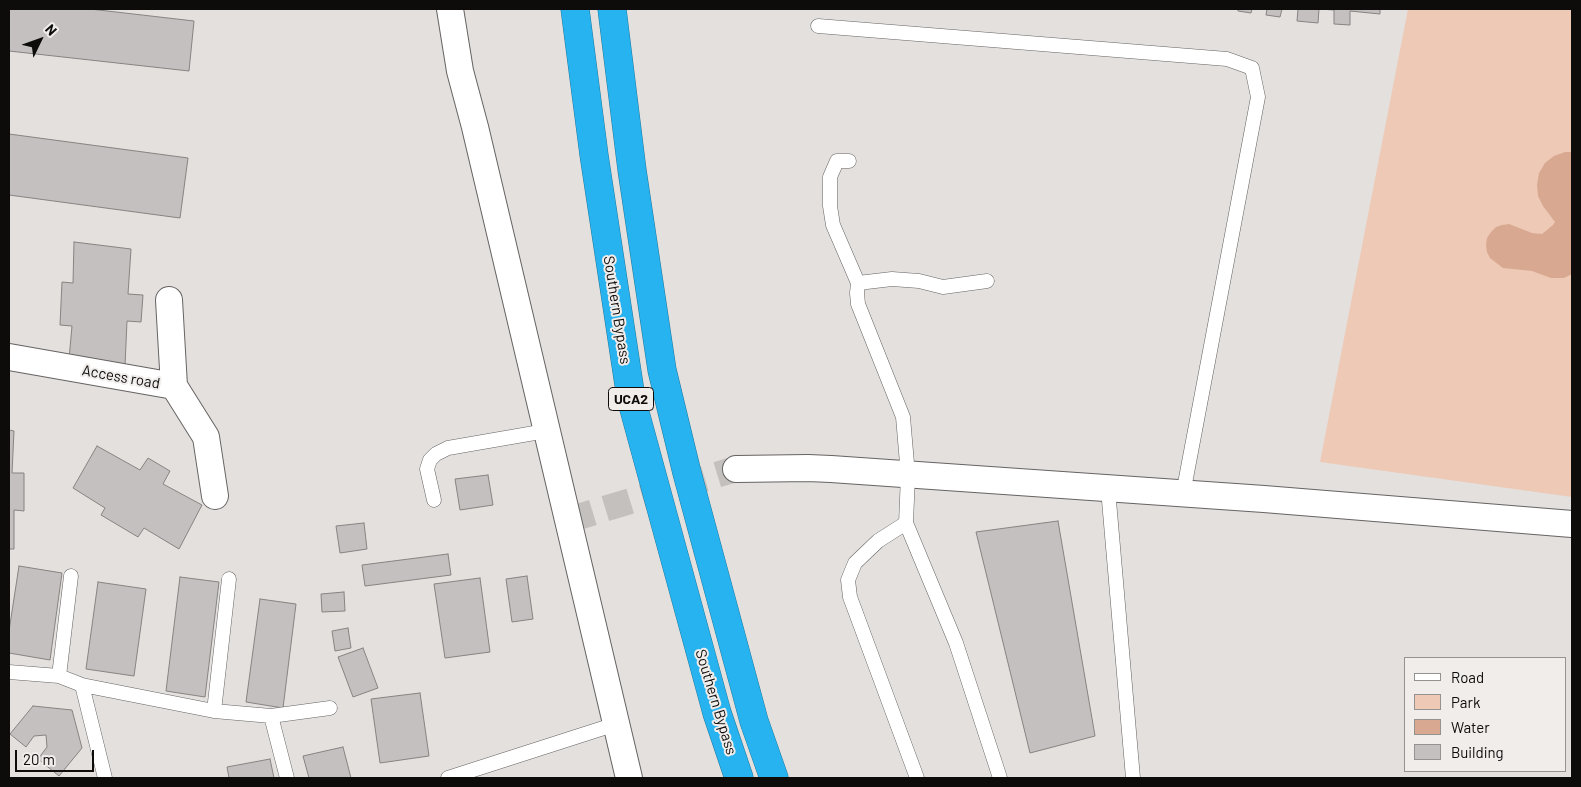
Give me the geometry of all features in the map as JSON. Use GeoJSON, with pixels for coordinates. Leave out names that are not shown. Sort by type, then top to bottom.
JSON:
{"type":"FeatureCollection","features":[{"type":"Feature","properties":{"kind":"highway","name":"Southern Bypass"},"geometry":{"type":"LineString","coordinates":[[576,9],[594,155],[631,398],[717,713],[739,778]]}},
{"type":"Feature","properties":{"kind":"highway","name":"Southern Bypass"},"geometry":{"type":"LineString","coordinates":[[612,9],[632,170],[662,370],[687,473],[754,720],[774,778]]}},
{"type":"Feature","properties":{"kind":"street"},"geometry":{"type":"LineString","coordinates":[[450,9],[460,71],[475,127],[629,778]]}},
{"type":"Feature","properties":{"kind":"street"},"geometry":{"type":"LineString","coordinates":[[168,300],[174,386]]}},
{"type":"Feature","properties":{"kind":"street","name":"Access road"},"geometry":{"type":"LineString","coordinates":[[9,357],[174,386],[206,437],[215,496]]}},
{"type":"Feature","properties":{"kind":"street"},"geometry":{"type":"LineString","coordinates":[[736,470],[808,468],[1572,524]]}},
{"type":"Feature","properties":{"kind":"lane"},"geometry":{"type":"LineString","coordinates":[[818,26],[1182,54],[1227,59],[1252,68],[1258,97],[1183,494]]}},
{"type":"Feature","properties":{"kind":"lane"},"geometry":{"type":"LineString","coordinates":[[849,161],[837,161],[830,177],[830,206],[833,225],[858,283],[858,304],[903,417],[908,475],[906,523],[956,644],[1000,778]]}},
{"type":"Feature","properties":{"kind":"lane"},"geometry":{"type":"LineString","coordinates":[[858,283],[892,279],[919,281],[943,287],[987,281]]}},
{"type":"Feature","properties":{"kind":"lane"},"geometry":{"type":"LineString","coordinates":[[434,500],[427,469],[430,460],[436,454],[448,448],[546,430]]}},
{"type":"Feature","properties":{"kind":"lane"},"geometry":{"type":"LineString","coordinates":[[1108,489],[1133,778]]}},
{"type":"Feature","properties":{"kind":"lane"},"geometry":{"type":"LineString","coordinates":[[906,523],[878,541],[855,562],[848,580],[850,597],[917,778]]}},
{"type":"Feature","properties":{"kind":"lane"},"geometry":{"type":"LineString","coordinates":[[59,676],[71,576]]}},
{"type":"Feature","properties":{"kind":"lane"},"geometry":{"type":"LineString","coordinates":[[214,711],[229,579]]}},
{"type":"Feature","properties":{"kind":"lane"},"geometry":{"type":"LineString","coordinates":[[9,672],[59,676],[82,685],[214,711],[271,716],[330,708]]}},
{"type":"Feature","properties":{"kind":"lane"},"geometry":{"type":"LineString","coordinates":[[82,685],[106,778]]}},
{"type":"Feature","properties":{"kind":"lane"},"geometry":{"type":"LineString","coordinates":[[271,716],[287,778]]}},
{"type":"Feature","properties":{"kind":"lane"},"geometry":{"type":"LineString","coordinates":[[448,778],[616,724]]}},
{"type":"Feature","properties":{"kind":"green space"},"geometry":{"type":"Polygon","coordinates":[[[1408,9],[1572,9],[1572,497],[1320,462],[1408,9]]]}},
{"type":"Feature","properties":{"kind":"water"},"geometry":{"type":"Polygon","coordinates":[[[1565,152],[1572,152],[1572,274],[1564,278],[1551,278],[1532,271],[1503,268],[1490,258],[1487,252],[1487,238],[1496,227],[1502,225],[1509,224],[1532,233],[1542,234],[1553,225],[1555,222],[1538,196],[1537,185],[1539,173],[1545,163],[1554,156],[1565,152]]]}},
{"type":"Feature","properties":{"kind":"building"},"geometry":{"type":"Polygon","coordinates":[[[9,9],[90,9],[194,21],[189,71],[9,51],[9,9]]]}},
{"type":"Feature","properties":{"kind":"building"},"geometry":{"type":"Polygon","coordinates":[[[1238,9],[1252,9],[1251,13],[1238,11],[1238,9]]]}},
{"type":"Feature","properties":{"kind":"building"},"geometry":{"type":"Polygon","coordinates":[[[1267,9],[1282,9],[1280,17],[1266,15],[1267,9]]]}},
{"type":"Feature","properties":{"kind":"building"},"geometry":{"type":"Polygon","coordinates":[[[1298,9],[1319,9],[1318,23],[1297,21],[1298,9]]]}},
{"type":"Feature","properties":{"kind":"building"},"geometry":{"type":"Polygon","coordinates":[[[1319,9],[1380,9],[1380,14],[1350,11],[1350,25],[1334,24],[1334,10],[1319,9]]]}},
{"type":"Feature","properties":{"kind":"building"},"geometry":{"type":"Polygon","coordinates":[[[9,134],[188,158],[180,218],[9,195],[9,134]]]}},
{"type":"Feature","properties":{"kind":"building"},"geometry":{"type":"Polygon","coordinates":[[[74,242],[131,249],[128,294],[143,295],[141,322],[127,321],[125,366],[69,359],[72,326],[60,325],[62,282],[73,283],[74,242]]]}},
{"type":"Feature","properties":{"kind":"building"},"geometry":{"type":"Polygon","coordinates":[[[9,430],[14,431],[12,473],[24,473],[24,511],[14,510],[14,549],[9,549],[9,430]]]}},
{"type":"Feature","properties":{"kind":"building"},"geometry":{"type":"Polygon","coordinates":[[[97,446],[140,470],[148,458],[170,471],[163,484],[202,505],[179,549],[144,528],[138,537],[101,515],[105,508],[73,488],[97,446]]]}},
{"type":"Feature","properties":{"kind":"building"},"geometry":{"type":"Polygon","coordinates":[[[488,475],[493,505],[460,510],[455,479],[488,475]]]}},
{"type":"Feature","properties":{"kind":"building"},"geometry":{"type":"Polygon","coordinates":[[[1058,521],[1095,736],[1030,753],[976,532],[1058,521]]]}},
{"type":"Feature","properties":{"kind":"building"},"geometry":{"type":"Polygon","coordinates":[[[364,523],[367,549],[340,553],[336,526],[364,523]]]}},
{"type":"Feature","properties":{"kind":"building"},"geometry":{"type":"Polygon","coordinates":[[[448,554],[451,575],[365,586],[362,565],[448,554]]]}},
{"type":"Feature","properties":{"kind":"building"},"geometry":{"type":"Polygon","coordinates":[[[19,566],[62,573],[50,660],[9,653],[9,631],[19,566]]]}},
{"type":"Feature","properties":{"kind":"building"},"geometry":{"type":"Polygon","coordinates":[[[527,576],[533,619],[512,622],[506,579],[527,576]]]}},
{"type":"Feature","properties":{"kind":"building"},"geometry":{"type":"Polygon","coordinates":[[[180,577],[219,582],[205,697],[166,691],[180,577]]]}},
{"type":"Feature","properties":{"kind":"building"},"geometry":{"type":"Polygon","coordinates":[[[480,578],[490,652],[445,658],[434,584],[480,578]]]}},
{"type":"Feature","properties":{"kind":"building"},"geometry":{"type":"Polygon","coordinates":[[[98,582],[146,589],[134,676],[86,669],[98,582]]]}},
{"type":"Feature","properties":{"kind":"building"},"geometry":{"type":"Polygon","coordinates":[[[344,592],[345,611],[322,612],[321,594],[344,592]]]}},
{"type":"Feature","properties":{"kind":"building"},"geometry":{"type":"Polygon","coordinates":[[[260,599],[296,604],[283,708],[246,702],[260,599]]]}},
{"type":"Feature","properties":{"kind":"building"},"geometry":{"type":"Polygon","coordinates":[[[348,628],[351,648],[335,651],[332,631],[348,628]]]}},
{"type":"Feature","properties":{"kind":"building"},"geometry":{"type":"Polygon","coordinates":[[[363,648],[378,688],[353,697],[338,657],[363,648]]]}},
{"type":"Feature","properties":{"kind":"building"},"geometry":{"type":"Polygon","coordinates":[[[420,693],[429,756],[380,763],[371,699],[420,693]]]}},
{"type":"Feature","properties":{"kind":"building"},"geometry":{"type":"Polygon","coordinates":[[[33,706],[72,710],[82,748],[59,776],[38,759],[47,747],[46,735],[34,736],[26,747],[10,734],[33,706]]]}},
{"type":"Feature","properties":{"kind":"building"},"geometry":{"type":"Polygon","coordinates":[[[343,747],[351,778],[309,778],[303,756],[343,747]]]}},
{"type":"Feature","properties":{"kind":"building"},"geometry":{"type":"Polygon","coordinates":[[[270,759],[274,778],[229,778],[227,767],[270,759]]]}},
{"type":"Feature","properties":{"kind":"tunnel"},"geometry":{"type":"LineString","coordinates":[[568,520],[736,469]]}}]}
